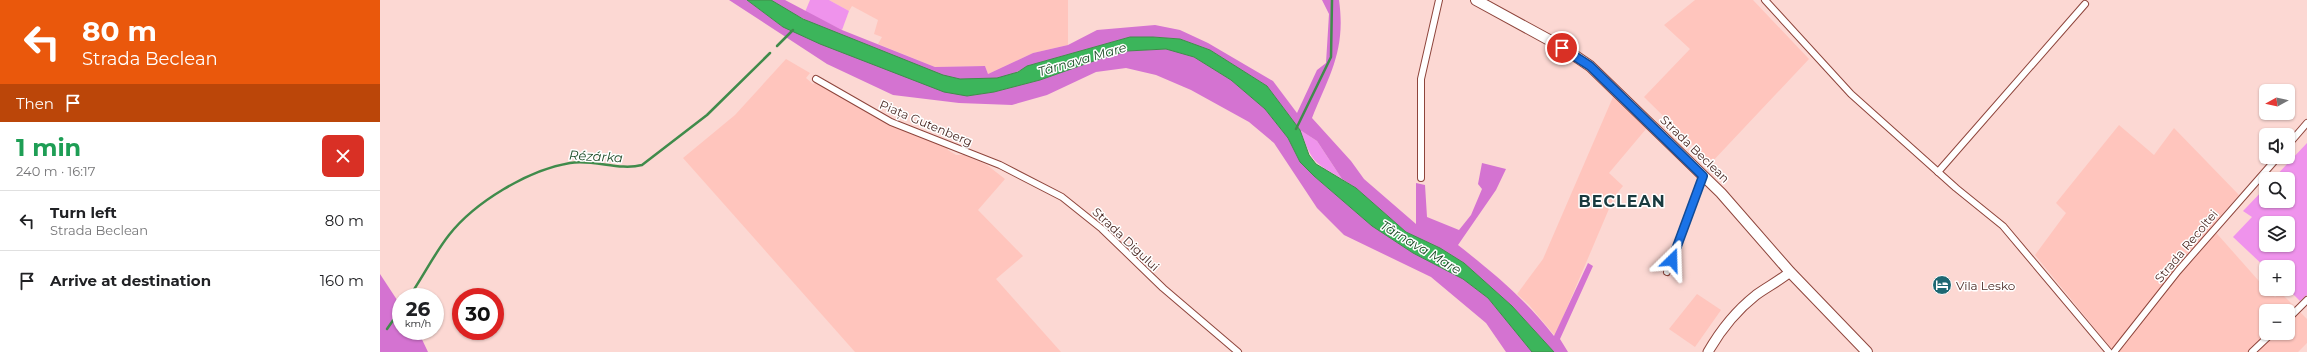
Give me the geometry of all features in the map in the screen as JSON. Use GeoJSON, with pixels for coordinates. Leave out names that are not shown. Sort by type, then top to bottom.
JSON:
{"type":"FeatureCollection","features":[{"type":"Feature","properties":{"kind":"main road","name":"Strada Beclean"},"geometry":{"type":"LineString","coordinates":[[1476,0],[1562,48],[1590,66],[1703,176],[1755,230],[1790,272],[1867,352]]}},
{"type":"Feature","properties":{"kind":"main road"},"geometry":{"type":"LineString","coordinates":[[1708,352],[1717,337],[1741,310],[1756,296],[1790,272]]}},
{"type":"Feature","properties":{"kind":"street"},"geometry":{"type":"LineString","coordinates":[[1421,178],[1421,79],[1439,0]]}},
{"type":"Feature","properties":{"kind":"street"},"geometry":{"type":"LineString","coordinates":[[1765,0],[1851,94],[1938,172],[2003,226],[2109,352]]}},
{"type":"Feature","properties":{"kind":"street"},"geometry":{"type":"LineString","coordinates":[[1938,172],[2085,4]]}},
{"type":"Feature","properties":{"kind":"street","name":"Piața Gutenberg"},"geometry":{"type":"LineString","coordinates":[[816,79],[892,122],[987,160]]}},
{"type":"Feature","properties":{"kind":"street"},"geometry":{"type":"LineString","coordinates":[[2295,137],[2306,125]]}},
{"type":"Feature","properties":{"kind":"street","name":"Strada Digului"},"geometry":{"type":"LineString","coordinates":[[987,160],[1000,165],[1062,197],[1102,229],[1163,288],[1238,352]]}},
{"type":"Feature","properties":{"kind":"street","name":"Strada Recoltei"},"geometry":{"type":"LineString","coordinates":[[2114,352],[2178,271],[2272,164]]}},
{"type":"Feature","properties":{"kind":"street"},"geometry":{"type":"LineString","coordinates":[[1667,272],[1703,176]]}},
{"type":"Feature","properties":{"kind":"street"},"geometry":{"type":"LineString","coordinates":[[2295,312],[2307,300]]}},
{"type":"Feature","properties":{"kind":"street"},"geometry":{"type":"LineString","coordinates":[[2252,352],[2265,340]]}},
{"type":"Feature","properties":{"kind":"shaded area"},"geometry":{"type":"Polygon","coordinates":[[[729,0],[747,0],[783,27],[967,96],[994,92],[1040,80],[1105,57],[1127,51],[1167,49],[1194,57],[1231,80],[1265,109],[1288,138],[1300,162],[1372,226],[1413,253],[1463,279],[1488,298],[1532,352],[1506,352],[1486,323],[1431,277],[1344,235],[1317,208],[1274,143],[1249,122],[1191,90],[1156,75],[1126,68],[1096,72],[1047,95],[1012,105],[959,103],[893,95],[827,64],[729,0]]]}},
{"type":"Feature","properties":{"kind":"shaded area"},"geometry":{"type":"Polygon","coordinates":[[[771,0],[785,0],[842,30],[935,67],[985,66],[988,74],[1033,53],[1068,45],[1097,30],[1155,25],[1180,30],[1208,43],[1273,81],[1297,113],[1317,70],[1326,63],[1329,14],[1322,0],[1339,0],[1341,18],[1338,48],[1330,75],[1312,118],[1351,161],[1364,179],[1416,224],[1416,183],[1425,185],[1427,217],[1459,230],[1471,215],[1482,189],[1478,184],[1482,163],[1506,169],[1496,190],[1458,245],[1520,298],[1554,336],[1588,263],[1593,266],[1560,339],[1568,352],[1554,352],[1512,306],[1464,263],[1440,248],[1406,232],[1356,188],[1342,179],[1317,141],[1300,130],[1267,86],[1210,50],[1180,39],[1130,37],[1027,66],[1003,77],[985,80],[959,79],[910,64],[797,16],[771,0]]]}},
{"type":"Feature","properties":{"kind":"shaded area"},"geometry":{"type":"Polygon","coordinates":[[[810,0],[829,0],[849,11],[842,30],[805,12],[810,0]]]}},
{"type":"Feature","properties":{"kind":"shaded area"},"geometry":{"type":"Polygon","coordinates":[[[829,0],[1068,0],[1068,45],[1033,53],[988,74],[985,66],[935,67],[878,44],[882,37],[874,34],[878,20],[852,6],[849,11],[829,0]]]}},
{"type":"Feature","properties":{"kind":"shaded area"},"geometry":{"type":"Polygon","coordinates":[[[1695,0],[1753,0],[1809,59],[1711,163],[1644,97],[1690,49],[1664,25],[1695,0]]]}},
{"type":"Feature","properties":{"kind":"shaded area"},"geometry":{"type":"Polygon","coordinates":[[[786,59],[810,73],[806,78],[813,84],[816,82],[869,113],[872,111],[947,146],[948,150],[956,155],[964,155],[987,165],[1005,179],[978,210],[1023,256],[996,279],[1061,352],[855,352],[683,158],[735,115],[786,59]]]}},
{"type":"Feature","properties":{"kind":"shaded area"},"geometry":{"type":"Polygon","coordinates":[[[1613,97],[1646,129],[1609,173],[1623,186],[1614,197],[1555,336],[1529,305],[1517,294],[1543,259],[1613,97]]]}},
{"type":"Feature","properties":{"kind":"shaded area"},"geometry":{"type":"Polygon","coordinates":[[[2119,125],[2154,155],[2174,128],[2239,195],[2211,227],[2259,281],[2259,296],[2284,296],[2292,304],[2259,304],[2259,340],[2295,340],[2295,307],[2307,319],[2307,343],[2298,352],[2120,352],[2110,347],[2035,255],[2066,213],[2056,203],[2119,125]]]}},
{"type":"Feature","properties":{"kind":"shaded area"},"geometry":{"type":"Polygon","coordinates":[[[1300,130],[1317,141],[1342,179],[1315,160],[1308,149],[1300,130]]]}},
{"type":"Feature","properties":{"kind":"shaded area"},"geometry":{"type":"Polygon","coordinates":[[[2307,143],[2307,295],[2300,301],[2295,296],[2295,260],[2259,260],[2259,261],[2233,237],[2252,217],[2243,211],[2259,194],[2259,208],[2295,208],[2295,172],[2280,172],[2287,164],[2295,164],[2295,156],[2307,143]]]}},
{"type":"Feature","properties":{"kind":"shaded area"},"geometry":{"type":"Polygon","coordinates":[[[380,274],[392,292],[392,340],[422,340],[428,352],[380,352],[380,274]]]}},
{"type":"Feature","properties":{"kind":"shaded area"},"geometry":{"type":"Polygon","coordinates":[[[1697,294],[1721,310],[1695,347],[1669,329],[1697,294]]]}},
{"type":"Feature","properties":{"kind":"water","name":"Târnava Mare"},"geometry":{"type":"Polygon","coordinates":[[[747,0],[771,0],[803,19],[943,75],[960,79],[997,78],[1018,72],[1027,66],[1130,37],[1180,39],[1210,50],[1267,86],[1300,130],[1309,155],[1316,164],[1356,188],[1406,232],[1440,248],[1464,263],[1512,306],[1554,352],[1532,352],[1488,298],[1463,279],[1413,253],[1372,226],[1300,162],[1288,138],[1265,109],[1231,80],[1194,57],[1166,49],[1127,51],[1105,57],[1040,80],[994,92],[967,96],[944,92],[820,44],[783,27],[747,0]]]}},
{"type":"Feature","properties":{"kind":"waterway"},"geometry":{"type":"LineString","coordinates":[[1296,129],[1331,57],[1332,0]]}},
{"type":"Feature","properties":{"kind":"waterway","name":"Rézárka"},"geometry":{"type":"LineString","coordinates":[[777,46],[793,30]]}},
{"type":"Feature","properties":{"kind":"waterway","name":"Rézárka"},"geometry":{"type":"LineString","coordinates":[[415,288],[449,235],[473,211],[504,189],[537,173],[570,163],[588,162],[624,167],[642,165],[707,115],[770,53]]}},
{"type":"Feature","properties":{"kind":"waterway","name":"Rézárka"},"geometry":{"type":"LineString","coordinates":[[387,329],[392,322]]}},
{"type":"Feature","properties":{"kind":"place","name":"Vila Lesko"},"geometry":{"type":"Point","coordinates":[1942,285]}},
{"type":"Feature","properties":{"kind":"district","name":"BECLEAN"},"geometry":{"type":"Point","coordinates":[1622,201]}},
{"type":"Feature","properties":{"kind":"route"},"geometry":{"type":"LineString","coordinates":[[1562,48],[1590,66],[1703,176],[1672,260]]}}]}
